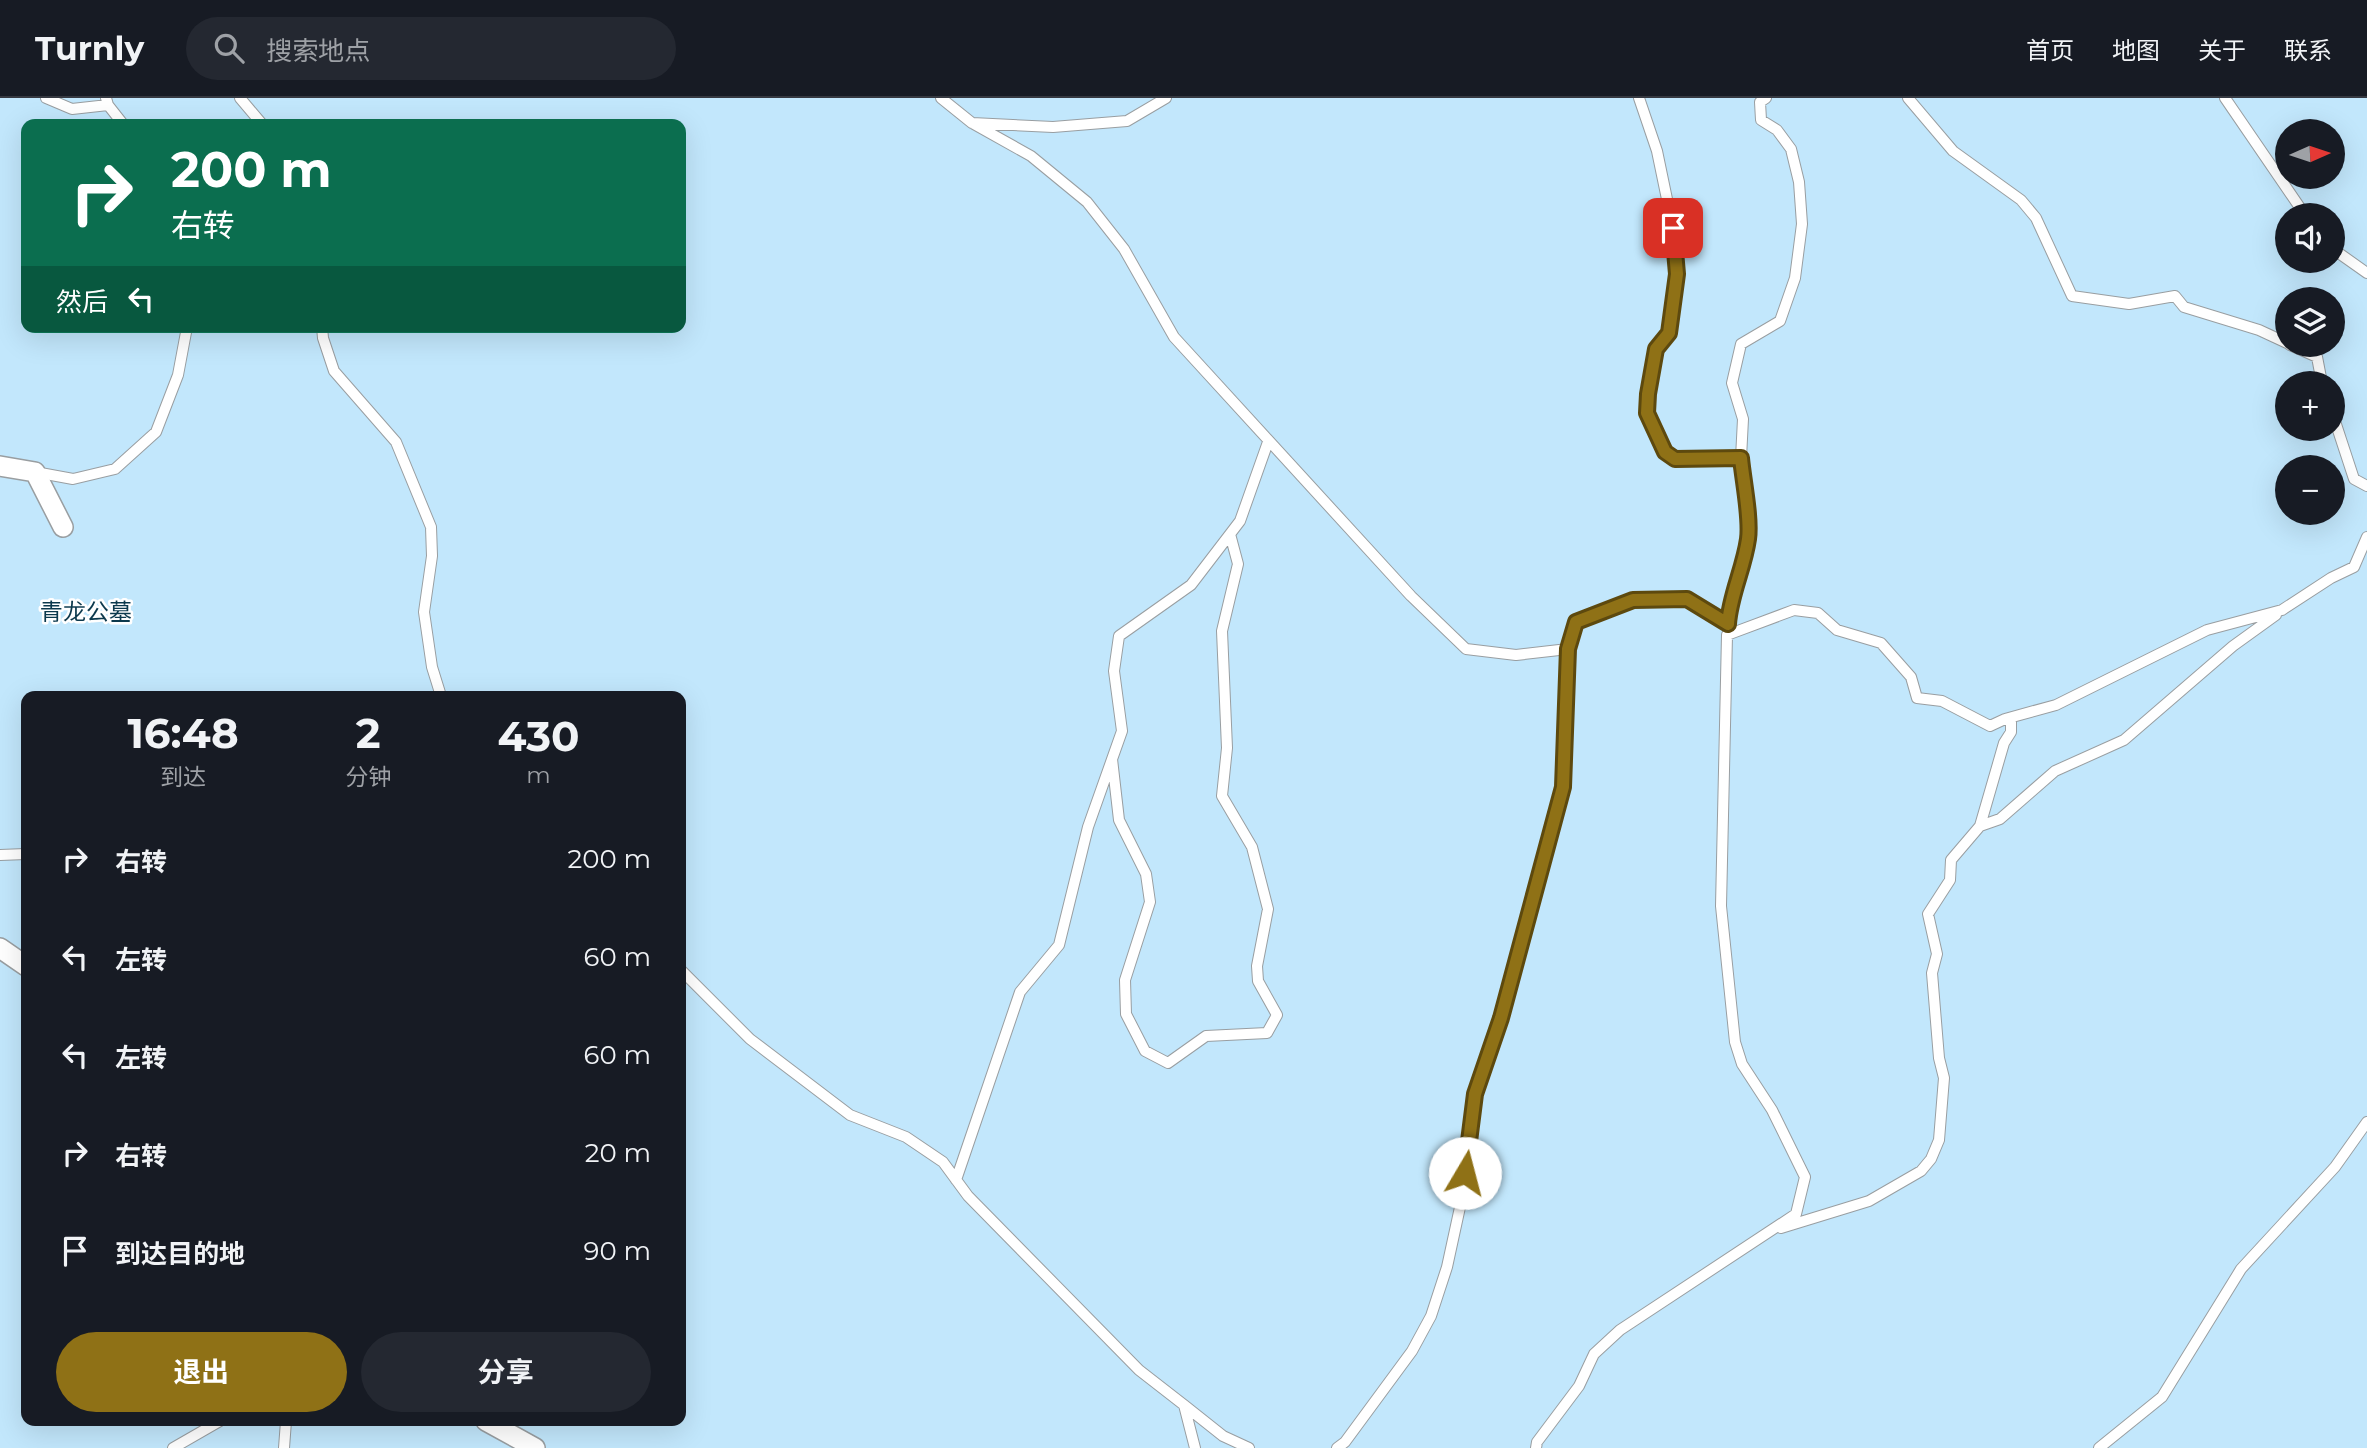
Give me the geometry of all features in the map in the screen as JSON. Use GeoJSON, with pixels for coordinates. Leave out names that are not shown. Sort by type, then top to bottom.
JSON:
{"type":"FeatureCollection","features":[{"type":"Feature","properties":{"kind":"street"},"geometry":{"type":"LineString","coordinates":[[0,466],[35,472],[63,527]]}},
{"type":"Feature","properties":{"kind":"street"},"geometry":{"type":"LineString","coordinates":[[0,948],[21,963]]}},
{"type":"Feature","properties":{"kind":"street"},"geometry":{"type":"LineString","coordinates":[[495,1426],[535,1448]]}},
{"type":"Feature","properties":{"kind":"lane"},"geometry":{"type":"LineString","coordinates":[[46,98],[72,109],[107,102],[119,119]]}},
{"type":"Feature","properties":{"kind":"lane"},"geometry":{"type":"LineString","coordinates":[[240,98],[258,119]]}},
{"type":"Feature","properties":{"kind":"lane"},"geometry":{"type":"LineString","coordinates":[[941,98],[972,123],[1031,156],[1087,202],[1124,249],[1174,337],[1411,596],[1466,649],[1516,655],[1568,649]]}},
{"type":"Feature","properties":{"kind":"lane"},"geometry":{"type":"LineString","coordinates":[[972,123],[1053,127],[1127,121],[1166,98]]}},
{"type":"Feature","properties":{"kind":"lane"},"geometry":{"type":"LineString","coordinates":[[1639,98],[1657,151],[1673,228],[1677,274],[1669,333],[1656,349],[1647,413],[1665,452],[1675,459],[1741,458]]}},
{"type":"Feature","properties":{"kind":"lane"},"geometry":{"type":"LineString","coordinates":[[1536,1448],[1537,1442],[1579,1385],[1594,1354],[1620,1330],[1796,1214],[1805,1177],[1772,1110],[1742,1064],[1735,1042],[1721,906],[1728,629],[1749,535],[1741,458],[1743,419],[1732,383],[1741,344],[1780,321],[1795,278],[1802,225],[1800,182],[1791,149],[1777,130],[1761,120],[1760,102],[1766,98]]}},
{"type":"Feature","properties":{"kind":"lane"},"geometry":{"type":"LineString","coordinates":[[1908,98],[1953,151],[2021,200],[2029,209],[2036,218],[2072,296],[2129,304],[2175,296],[2184,307],[2275,337]]}},
{"type":"Feature","properties":{"kind":"lane"},"geometry":{"type":"LineString","coordinates":[[2225,98],[2297,203]]}},
{"type":"Feature","properties":{"kind":"lane"},"geometry":{"type":"LineString","coordinates":[[2345,257],[2367,273]]}},
{"type":"Feature","properties":{"kind":"lane"},"geometry":{"type":"LineString","coordinates":[[35,472],[73,479],[115,469],[156,432],[178,375],[186,333]]}},
{"type":"Feature","properties":{"kind":"lane"},"geometry":{"type":"LineString","coordinates":[[323,333],[334,371],[396,442],[431,527],[432,556],[424,612],[432,667],[439,691]]}},
{"type":"Feature","properties":{"kind":"lane"},"geometry":{"type":"LineString","coordinates":[[2342,441],[2354,479],[2367,486]]}},
{"type":"Feature","properties":{"kind":"lane"},"geometry":{"type":"LineString","coordinates":[[956,1180],[1020,992],[1059,945],[1088,827],[1122,731],[1114,671],[1119,636],[1191,585],[1240,521],[1268,442]]}},
{"type":"Feature","properties":{"kind":"lane"},"geometry":{"type":"LineString","coordinates":[[1112,759],[1119,820],[1146,874],[1150,902],[1125,981],[1126,1014],[1145,1051],[1168,1063],[1206,1036],[1267,1033],[1277,1016],[1258,981],[1256,966],[1268,909],[1252,847],[1222,796],[1227,748],[1222,631],[1238,564],[1230,534]]}},
{"type":"Feature","properties":{"kind":"lane"},"geometry":{"type":"LineString","coordinates":[[1980,826],[2000,819],[2055,771],[2124,740],[2233,646],[2331,578],[2354,567],[2367,537]]}},
{"type":"Feature","properties":{"kind":"lane"},"geometry":{"type":"LineString","coordinates":[[1337,1448],[1345,1442],[1412,1351],[1431,1316],[1447,1266],[1462,1198],[1475,1094],[1501,1018],[1563,787],[1568,649],[1576,622],[1633,600],[1687,599],[1728,629]]}},
{"type":"Feature","properties":{"kind":"lane"},"geometry":{"type":"LineString","coordinates":[[1728,629],[1794,610],[1818,613],[1837,629],[1881,643],[1911,677],[1917,698],[1942,701],[1990,726],[2056,705],[2207,630],[2282,610]]}},
{"type":"Feature","properties":{"kind":"lane"},"geometry":{"type":"LineString","coordinates":[[1769,1232],[1869,1201],[1921,1171],[1931,1159],[1939,1140],[1944,1078],[1939,1058],[1932,973],[1937,954],[1928,914],[1950,880],[1951,860],[1980,826],[2004,743],[2011,732],[2011,718]]}},
{"type":"Feature","properties":{"kind":"lane"},"geometry":{"type":"LineString","coordinates":[[0,856],[21,854]]}},
{"type":"Feature","properties":{"kind":"lane"},"geometry":{"type":"LineString","coordinates":[[686,976],[750,1039],[849,1115],[906,1137],[943,1162],[968,1196],[1139,1370],[1223,1436],[1249,1448]]}},
{"type":"Feature","properties":{"kind":"lane"},"geometry":{"type":"LineString","coordinates":[[2099,1448],[2162,1396],[2241,1269],[2335,1167],[2367,1122]]}},
{"type":"Feature","properties":{"kind":"lane"},"geometry":{"type":"LineString","coordinates":[[1184,1405],[1195,1448]]}},
{"type":"Feature","properties":{"kind":"lane"},"geometry":{"type":"LineString","coordinates":[[173,1448],[211,1426]]}},
{"type":"Feature","properties":{"kind":"lane"},"geometry":{"type":"LineString","coordinates":[[284,1448],[286,1426]]}},
{"type":"Feature","properties":{"kind":"green space","name":"青龙公墓"},"geometry":{"type":"Polygon","coordinates":[[[0,98],[2367,98],[2367,1448],[0,1448],[0,98]]]}},
{"type":"Feature","properties":{"kind":"route"},"geometry":{"type":"LineString","coordinates":[[1465,1173],[1475,1094],[1501,1018],[1563,787],[1568,649],[1576,622],[1633,600],[1687,599],[1728,624],[1744,564],[1749,535],[1741,458],[1675,459],[1665,452],[1647,413],[1656,349],[1669,333],[1677,274],[1673,228]]}}]}
